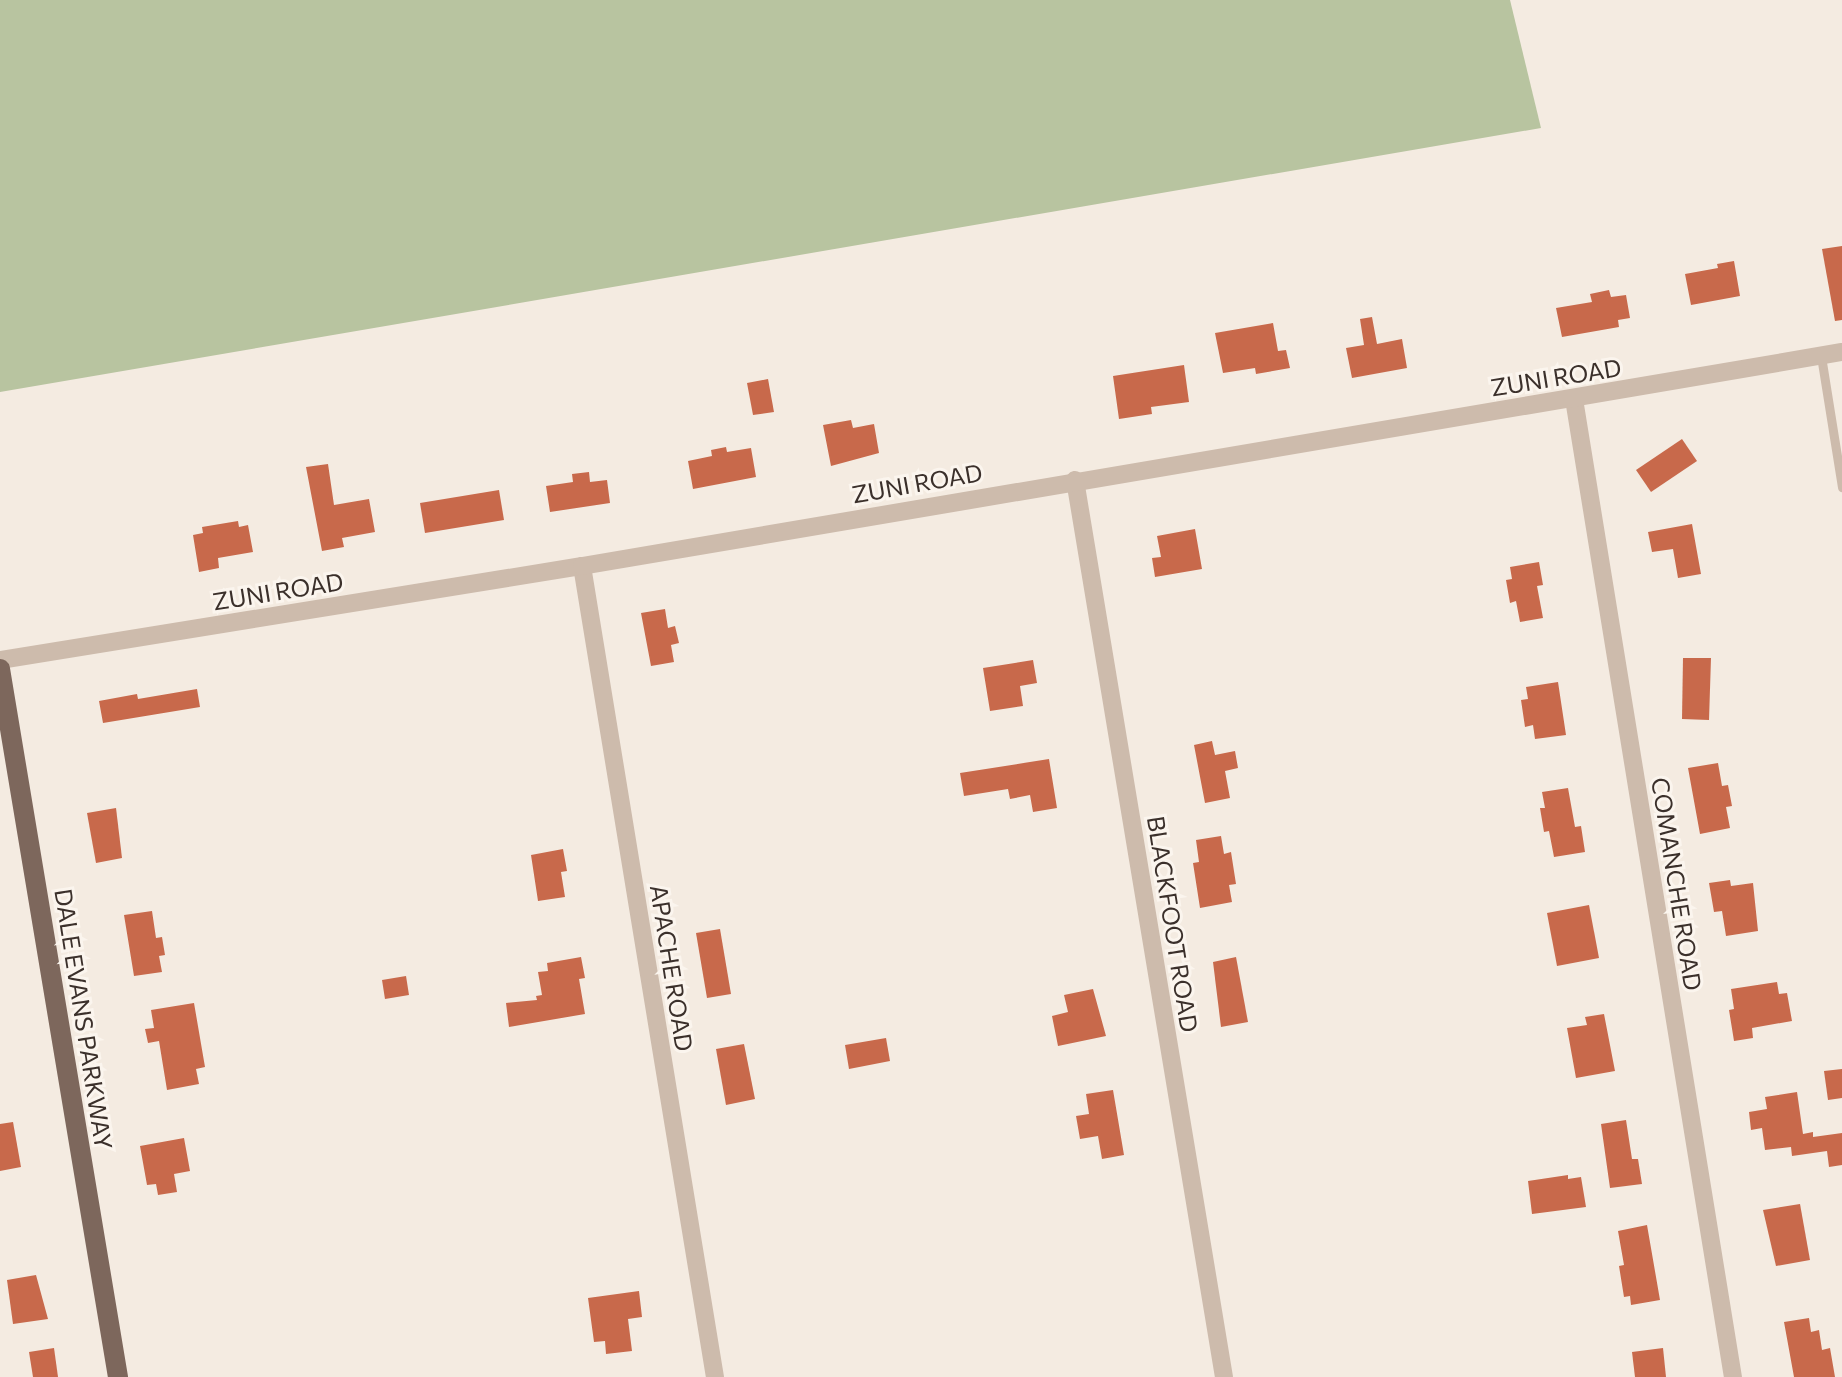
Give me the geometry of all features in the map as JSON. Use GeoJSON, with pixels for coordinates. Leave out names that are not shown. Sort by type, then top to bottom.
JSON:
{"type":"FeatureCollection","features":[{"type":"Feature","properties":{"kind":"main road","name":"DALE EVANS PARKWAY"},"geometry":{"type":"LineString","coordinates":[[0,669],[118,1377]]}},
{"type":"Feature","properties":{"kind":"street","name":"ZUNI ROAD"},"geometry":{"type":"LineString","coordinates":[[0,660],[582,566],[1842,352]]}},
{"type":"Feature","properties":{"kind":"street","name":"COMANCHE ROAD"},"geometry":{"type":"LineString","coordinates":[[1574,399],[1733,1377]]}},
{"type":"Feature","properties":{"kind":"street","name":"BLACKFOOT ROAD"},"geometry":{"type":"LineString","coordinates":[[1075,480],[1224,1377]]}},
{"type":"Feature","properties":{"kind":"street","name":"APACHE ROAD"},"geometry":{"type":"LineString","coordinates":[[582,566],[715,1377]]}},
{"type":"Feature","properties":{"kind":"lane"},"geometry":{"type":"LineString","coordinates":[[1821,356],[1842,487]]}},
{"type":"Feature","properties":{"kind":"green space"},"geometry":{"type":"Polygon","coordinates":[[[0,0],[1510,0],[1541,128],[0,392],[0,0]]]}},
{"type":"Feature","properties":{"kind":"building"},"geometry":{"type":"Polygon","coordinates":[[[1842,246],[1842,320],[1835,321],[1822,249],[1842,246]]]}},
{"type":"Feature","properties":{"kind":"building"},"geometry":{"type":"Polygon","coordinates":[[[1734,261],[1740,296],[1691,305],[1685,274],[1718,268],[1717,264],[1734,261]]]}},
{"type":"Feature","properties":{"kind":"building"},"geometry":{"type":"Polygon","coordinates":[[[1609,290],[1611,297],[1626,295],[1630,318],[1618,320],[1619,327],[1562,337],[1556,308],[1592,302],[1590,294],[1609,290]]]}},
{"type":"Feature","properties":{"kind":"building"},"geometry":{"type":"Polygon","coordinates":[[[1372,317],[1377,344],[1402,339],[1407,368],[1352,378],[1346,348],[1364,345],[1360,319],[1372,317]]]}},
{"type":"Feature","properties":{"kind":"building"},"geometry":{"type":"Polygon","coordinates":[[[1273,323],[1278,351],[1286,350],[1290,368],[1256,374],[1255,368],[1223,373],[1215,333],[1273,323]]]}},
{"type":"Feature","properties":{"kind":"building"},"geometry":{"type":"Polygon","coordinates":[[[1184,365],[1189,402],[1151,407],[1152,414],[1119,419],[1113,376],[1184,365]]]}},
{"type":"Feature","properties":{"kind":"building"},"geometry":{"type":"Polygon","coordinates":[[[768,379],[774,412],[753,415],[747,383],[768,379]]]}},
{"type":"Feature","properties":{"kind":"building"},"geometry":{"type":"Polygon","coordinates":[[[851,420],[853,428],[874,424],[879,453],[831,466],[823,425],[851,420]]]}},
{"type":"Feature","properties":{"kind":"building"},"geometry":{"type":"Polygon","coordinates":[[[1682,439],[1697,461],[1651,492],[1636,470],[1682,439]]]}},
{"type":"Feature","properties":{"kind":"building"},"geometry":{"type":"Polygon","coordinates":[[[726,447],[727,452],[751,448],[756,477],[693,489],[688,461],[712,456],[711,450],[726,447]]]}},
{"type":"Feature","properties":{"kind":"building"},"geometry":{"type":"Polygon","coordinates":[[[328,464],[334,505],[369,499],[375,532],[342,538],[344,547],[322,551],[306,467],[328,464]]]}},
{"type":"Feature","properties":{"kind":"building"},"geometry":{"type":"Polygon","coordinates":[[[589,472],[590,482],[607,480],[610,503],[550,512],[546,486],[573,482],[572,474],[589,472]]]}},
{"type":"Feature","properties":{"kind":"building"},"geometry":{"type":"Polygon","coordinates":[[[499,490],[504,520],[425,533],[420,503],[499,490]]]}},
{"type":"Feature","properties":{"kind":"building"},"geometry":{"type":"Polygon","coordinates":[[[238,521],[239,527],[248,525],[253,552],[218,558],[219,568],[199,572],[193,535],[203,533],[202,527],[238,521]]]}},
{"type":"Feature","properties":{"kind":"building"},"geometry":{"type":"Polygon","coordinates":[[[1692,524],[1701,574],[1678,578],[1673,549],[1652,552],[1648,532],[1692,524]]]}},
{"type":"Feature","properties":{"kind":"building"},"geometry":{"type":"Polygon","coordinates":[[[1195,529],[1202,569],[1155,577],[1152,558],[1161,557],[1157,536],[1195,529]]]}},
{"type":"Feature","properties":{"kind":"building"},"geometry":{"type":"Polygon","coordinates":[[[1539,562],[1543,585],[1537,586],[1543,618],[1520,622],[1516,601],[1510,603],[1506,580],[1512,579],[1510,567],[1539,562]]]}},
{"type":"Feature","properties":{"kind":"building"},"geometry":{"type":"Polygon","coordinates":[[[665,609],[668,628],[675,626],[679,643],[671,645],[674,662],[651,666],[641,613],[665,609]]]}},
{"type":"Feature","properties":{"kind":"building"},"geometry":{"type":"Polygon","coordinates":[[[1683,658],[1711,658],[1709,720],[1682,719],[1683,658]]]}},
{"type":"Feature","properties":{"kind":"building"},"geometry":{"type":"Polygon","coordinates":[[[1033,660],[1037,683],[1020,686],[1023,706],[990,711],[983,668],[1033,660]]]}},
{"type":"Feature","properties":{"kind":"building"},"geometry":{"type":"Polygon","coordinates":[[[1558,682],[1566,735],[1535,739],[1533,725],[1525,727],[1521,700],[1528,699],[1526,687],[1558,682]]]}},
{"type":"Feature","properties":{"kind":"building"},"geometry":{"type":"Polygon","coordinates":[[[197,689],[200,707],[103,723],[99,701],[137,694],[138,699],[197,689]]]}},
{"type":"Feature","properties":{"kind":"building"},"geometry":{"type":"Polygon","coordinates":[[[1212,741],[1215,755],[1235,751],[1238,768],[1225,771],[1230,798],[1205,803],[1194,745],[1212,741]]]}},
{"type":"Feature","properties":{"kind":"building"},"geometry":{"type":"Polygon","coordinates":[[[1049,759],[1057,808],[1033,812],[1030,795],[1010,799],[1008,789],[964,796],[960,773],[1049,759]]]}},
{"type":"Feature","properties":{"kind":"building"},"geometry":{"type":"Polygon","coordinates":[[[1718,763],[1722,786],[1728,785],[1732,806],[1726,807],[1730,828],[1700,834],[1688,768],[1718,763]]]}},
{"type":"Feature","properties":{"kind":"building"},"geometry":{"type":"Polygon","coordinates":[[[1568,788],[1575,827],[1581,826],[1585,852],[1554,857],[1549,831],[1544,832],[1540,808],[1545,808],[1542,792],[1568,788]]]}},
{"type":"Feature","properties":{"kind":"building"},"geometry":{"type":"Polygon","coordinates":[[[116,808],[122,858],[96,863],[87,813],[116,808]]]}},
{"type":"Feature","properties":{"kind":"building"},"geometry":{"type":"Polygon","coordinates":[[[1221,836],[1224,854],[1231,852],[1236,884],[1229,885],[1232,902],[1200,908],[1193,863],[1199,862],[1196,840],[1221,836]]]}},
{"type":"Feature","properties":{"kind":"building"},"geometry":{"type":"Polygon","coordinates":[[[563,849],[567,871],[561,872],[565,897],[538,901],[531,855],[563,849]]]}},
{"type":"Feature","properties":{"kind":"building"},"geometry":{"type":"Polygon","coordinates":[[[1730,880],[1731,886],[1753,883],[1758,931],[1726,936],[1722,911],[1714,912],[1709,883],[1730,880]]]}},
{"type":"Feature","properties":{"kind":"building"},"geometry":{"type":"Polygon","coordinates":[[[1589,905],[1599,958],[1557,966],[1547,913],[1589,905]]]}},
{"type":"Feature","properties":{"kind":"building"},"geometry":{"type":"Polygon","coordinates":[[[152,911],[156,938],[162,937],[165,955],[159,956],[162,972],[134,976],[124,915],[152,911]]]}},
{"type":"Feature","properties":{"kind":"building"},"geometry":{"type":"Polygon","coordinates":[[[720,929],[731,994],[707,998],[696,933],[720,929]]]}},
{"type":"Feature","properties":{"kind":"building"},"geometry":{"type":"Polygon","coordinates":[[[581,957],[585,978],[579,979],[585,1014],[509,1027],[506,1003],[537,1000],[536,996],[542,995],[538,972],[548,971],[547,963],[581,957]]]}},
{"type":"Feature","properties":{"kind":"building"},"geometry":{"type":"Polygon","coordinates":[[[1236,957],[1248,1022],[1221,1027],[1213,962],[1236,957]]]}},
{"type":"Feature","properties":{"kind":"building"},"geometry":{"type":"Polygon","coordinates":[[[406,976],[409,995],[385,999],[382,980],[406,976]]]}},
{"type":"Feature","properties":{"kind":"building"},"geometry":{"type":"Polygon","coordinates":[[[1777,982],[1779,994],[1787,993],[1792,1021],[1752,1028],[1753,1038],[1734,1041],[1729,1010],[1734,1009],[1731,989],[1777,982]]]}},
{"type":"Feature","properties":{"kind":"building"},"geometry":{"type":"Polygon","coordinates":[[[1093,989],[1106,1036],[1058,1046],[1052,1016],[1068,1012],[1064,995],[1093,989]]]}},
{"type":"Feature","properties":{"kind":"building"},"geometry":{"type":"Polygon","coordinates":[[[194,1003],[205,1067],[196,1069],[199,1084],[167,1090],[159,1041],[148,1043],[145,1029],[154,1028],[151,1010],[194,1003]]]}},
{"type":"Feature","properties":{"kind":"building"},"geometry":{"type":"Polygon","coordinates":[[[1604,1014],[1615,1071],[1576,1078],[1567,1028],[1587,1025],[1585,1017],[1604,1014]]]}},
{"type":"Feature","properties":{"kind":"building"},"geometry":{"type":"Polygon","coordinates":[[[886,1038],[890,1061],[849,1069],[845,1045],[886,1038]]]}},
{"type":"Feature","properties":{"kind":"building"},"geometry":{"type":"Polygon","coordinates":[[[744,1044],[755,1099],[726,1105],[716,1049],[744,1044]]]}},
{"type":"Feature","properties":{"kind":"building"},"geometry":{"type":"Polygon","coordinates":[[[1842,1069],[1842,1098],[1828,1100],[1824,1071],[1842,1069]]]}},
{"type":"Feature","properties":{"kind":"building"},"geometry":{"type":"Polygon","coordinates":[[[1113,1090],[1124,1155],[1102,1159],[1098,1136],[1080,1139],[1076,1116],[1089,1114],[1086,1094],[1113,1090]]]}},
{"type":"Feature","properties":{"kind":"building"},"geometry":{"type":"Polygon","coordinates":[[[1797,1092],[1803,1134],[1813,1132],[1813,1137],[1842,1133],[1842,1165],[1829,1167],[1827,1151],[1792,1156],[1791,1147],[1765,1150],[1762,1128],[1751,1130],[1749,1112],[1767,1109],[1765,1097],[1797,1092]]]}},
{"type":"Feature","properties":{"kind":"building"},"geometry":{"type":"Polygon","coordinates":[[[1626,1120],[1632,1159],[1638,1159],[1642,1184],[1610,1188],[1601,1124],[1626,1120]]]}},
{"type":"Feature","properties":{"kind":"building"},"geometry":{"type":"Polygon","coordinates":[[[13,1122],[21,1167],[0,1171],[0,1124],[13,1122]]]}},
{"type":"Feature","properties":{"kind":"building"},"geometry":{"type":"Polygon","coordinates":[[[184,1138],[190,1171],[174,1174],[177,1192],[158,1195],[156,1184],[147,1185],[140,1146],[184,1138]]]}},
{"type":"Feature","properties":{"kind":"building"},"geometry":{"type":"Polygon","coordinates":[[[1568,1175],[1568,1179],[1581,1177],[1586,1207],[1532,1214],[1528,1181],[1568,1175]]]}},
{"type":"Feature","properties":{"kind":"building"},"geometry":{"type":"Polygon","coordinates":[[[1800,1204],[1810,1260],[1776,1266],[1763,1210],[1800,1204]]]}},
{"type":"Feature","properties":{"kind":"building"},"geometry":{"type":"Polygon","coordinates":[[[1647,1225],[1660,1300],[1631,1305],[1630,1296],[1624,1297],[1619,1266],[1624,1265],[1618,1231],[1647,1225]]]}},
{"type":"Feature","properties":{"kind":"building"},"geometry":{"type":"Polygon","coordinates":[[[36,1275],[48,1319],[13,1324],[7,1280],[36,1275]]]}},
{"type":"Feature","properties":{"kind":"building"},"geometry":{"type":"Polygon","coordinates":[[[639,1291],[642,1317],[628,1319],[632,1351],[606,1354],[605,1341],[594,1342],[588,1298],[639,1291]]]}},
{"type":"Feature","properties":{"kind":"building"},"geometry":{"type":"Polygon","coordinates":[[[1809,1318],[1811,1332],[1819,1330],[1822,1350],[1830,1348],[1835,1377],[1794,1377],[1784,1322],[1809,1318]]]}},
{"type":"Feature","properties":{"kind":"building"},"geometry":{"type":"Polygon","coordinates":[[[54,1348],[58,1377],[33,1377],[29,1352],[54,1348]]]}},
{"type":"Feature","properties":{"kind":"building"},"geometry":{"type":"Polygon","coordinates":[[[1663,1348],[1666,1377],[1635,1377],[1632,1352],[1663,1348]]]}}]}
